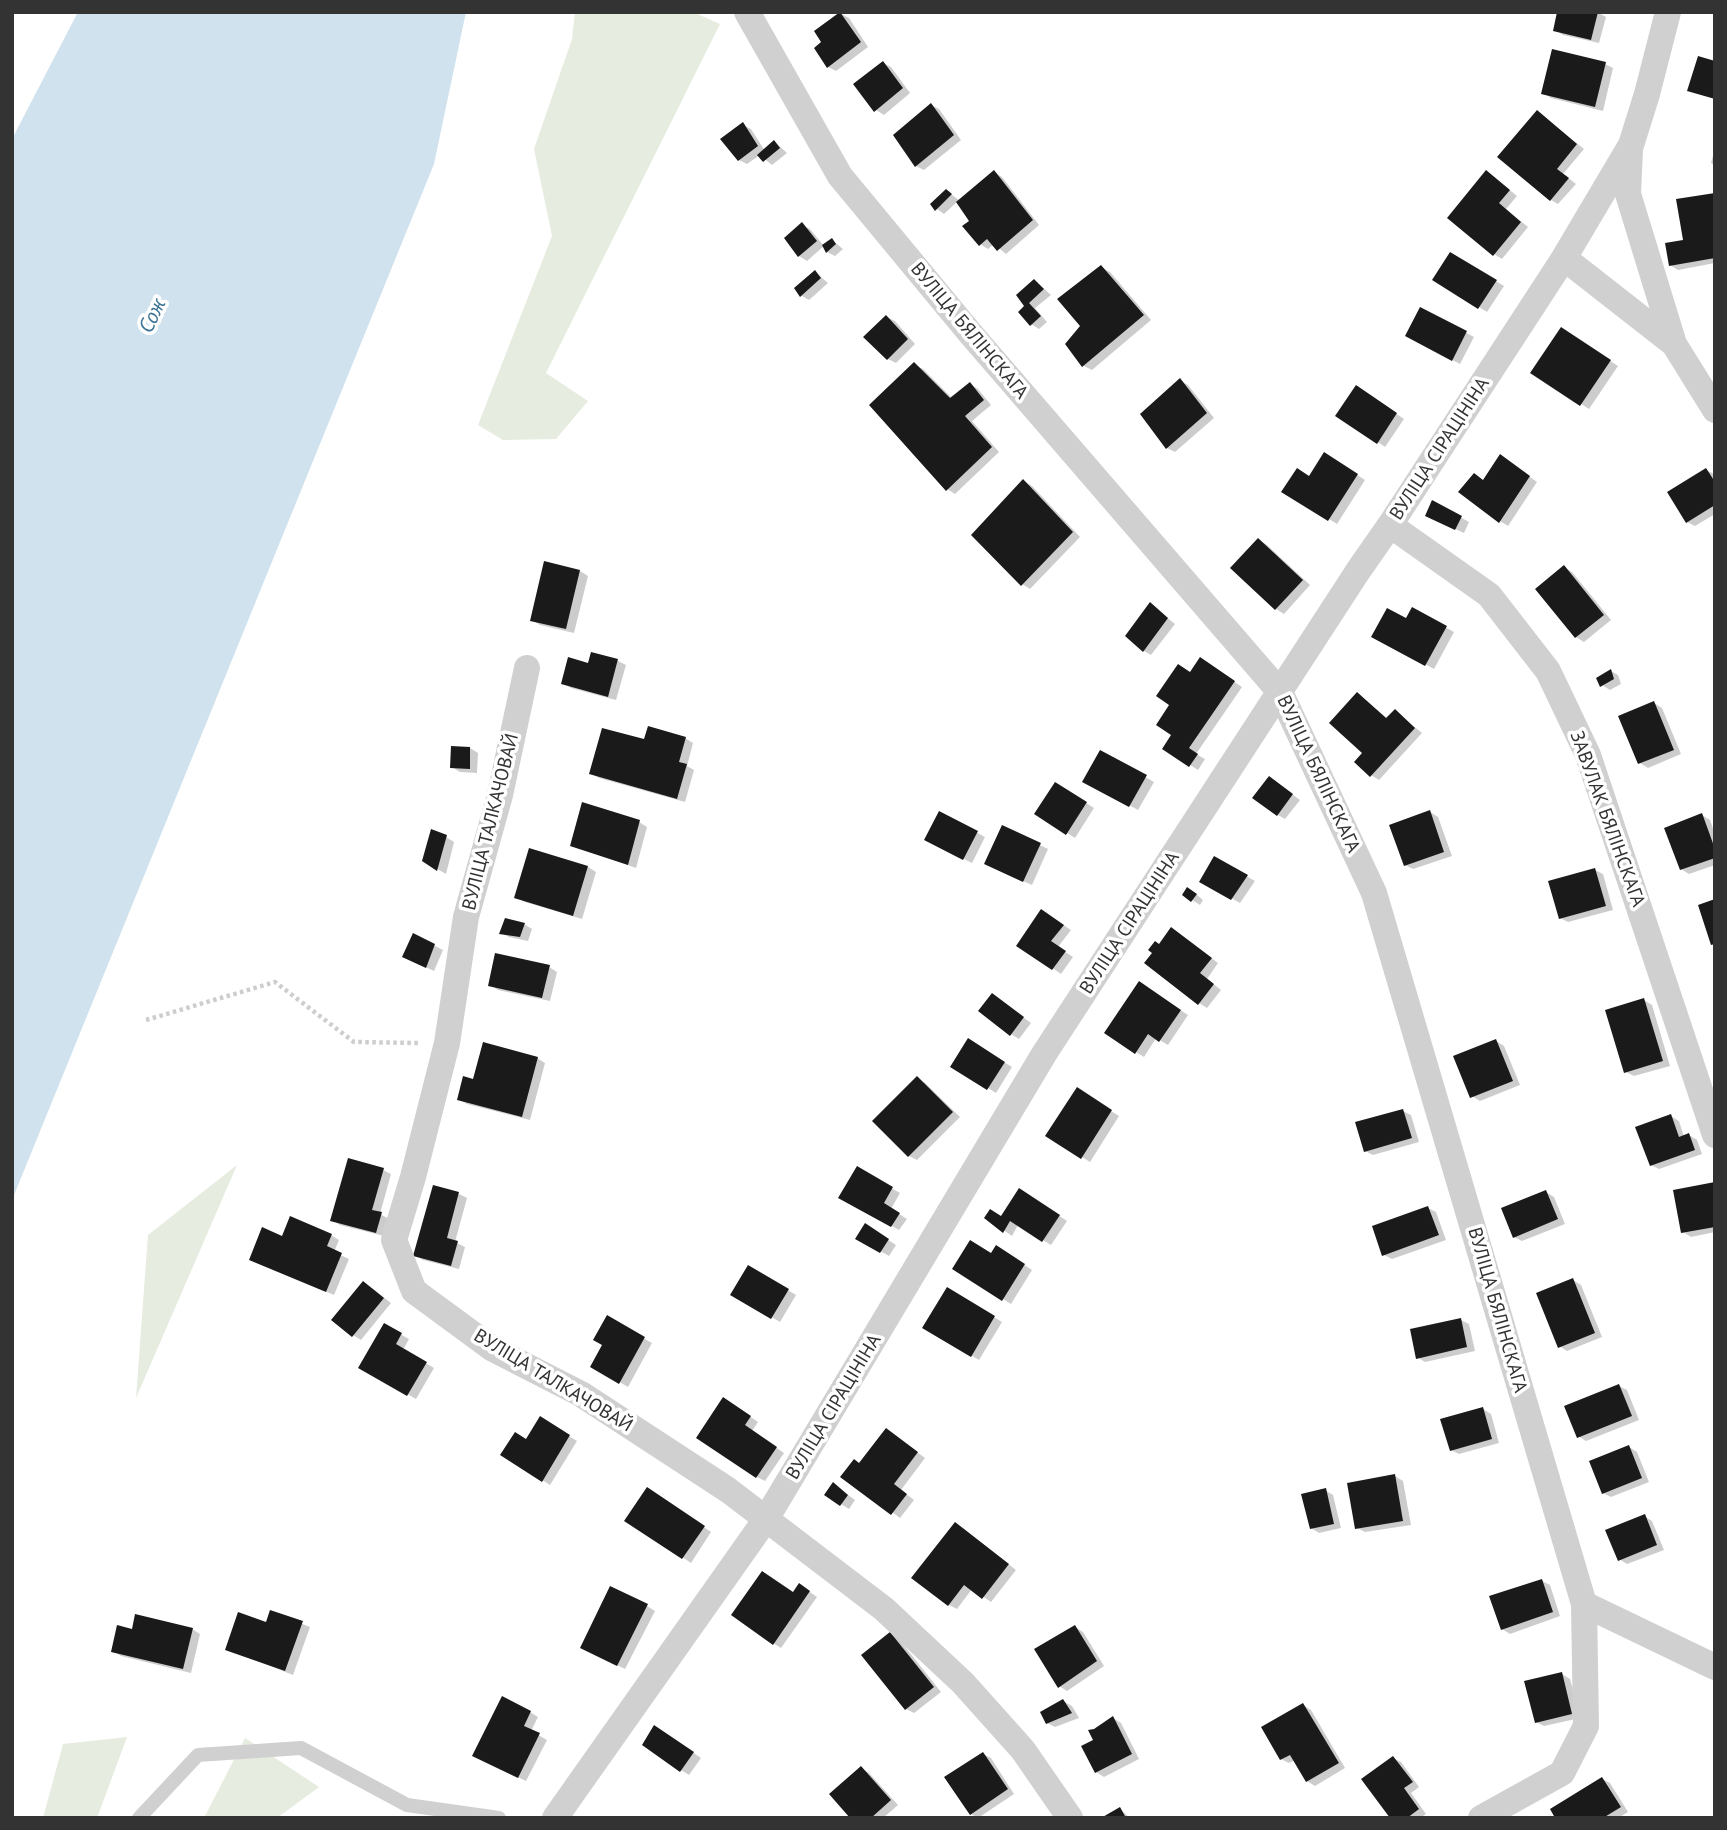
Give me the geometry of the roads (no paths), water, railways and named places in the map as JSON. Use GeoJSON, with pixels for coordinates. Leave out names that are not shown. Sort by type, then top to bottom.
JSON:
{"type":"FeatureCollection","features":[{"type":"Feature","properties":{"kind":"street","name":"ВУЛІЦА БЯЛІНСКАГА"},"geometry":{"type":"LineString","coordinates":[[747,12],[840,176],[970,333],[1280,692],[1374,894],[1584,1604],[1586,1726],[1562,1773],[1481,1818]]}},
{"type":"Feature","properties":{"kind":"street","name":"ВУЛІЦА СІРАЦІНІНА"},"geometry":{"type":"LineString","coordinates":[[555,1818],[766,1519],[1044,1054],[1564,258],[1631,145],[1668,12]]}},
{"type":"Feature","properties":{"kind":"street"},"geometry":{"type":"LineString","coordinates":[[1631,145],[1628,194],[1674,344],[1715,410]]}},
{"type":"Feature","properties":{"kind":"street"},"geometry":{"type":"LineString","coordinates":[[1564,258],[1674,344]]}},
{"type":"Feature","properties":{"kind":"street","name":"ЗАВУЛАК БЯЛІНСКАГА"},"geometry":{"type":"LineString","coordinates":[[1390,526],[1489,595],[1548,671],[1588,755],[1715,1135]]}},
{"type":"Feature","properties":{"kind":"street","name":"ВУЛІЦА ТАЛКАЧОВАЙ"},"geometry":{"type":"LineString","coordinates":[[527,668],[500,795],[467,918],[447,1043],[394,1240],[414,1291],[493,1349],[581,1394],[728,1490],[884,1609],[963,1683],[1023,1750],[1070,1818]]}},
{"type":"Feature","properties":{"kind":"street"},"geometry":{"type":"LineString","coordinates":[[1584,1604],[1715,1667]]}},
{"type":"Feature","properties":{"kind":"lane"},"geometry":{"type":"LineString","coordinates":[[139,1818],[198,1755],[301,1748],[407,1805],[499,1818]]}},
{"type":"Feature","properties":{"kind":"water","name":"Сож"},"geometry":{"type":"Polygon","coordinates":[[[78,12],[466,12],[434,164],[12,1200],[12,139],[78,12]]]}}]}
